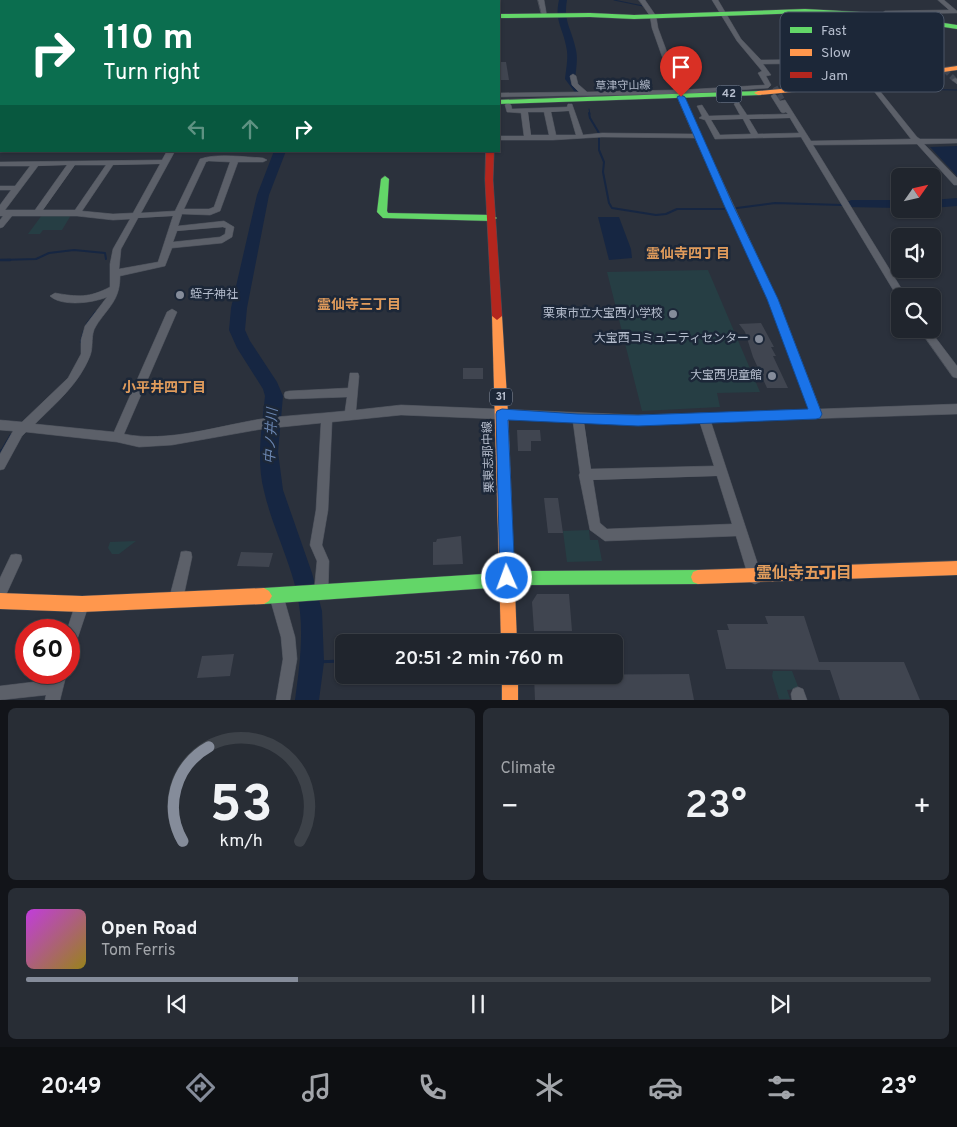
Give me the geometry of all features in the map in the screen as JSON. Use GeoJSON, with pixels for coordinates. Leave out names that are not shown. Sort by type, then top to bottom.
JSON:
{"type":"FeatureCollection","features":[{"type":"Feature","properties":{"kind":"main road"},"geometry":{"type":"LineString","coordinates":[[500,16],[653,16],[815,12]]}},
{"type":"Feature","properties":{"kind":"main road"},"geometry":{"type":"LineString","coordinates":[[944,25],[957,27]]}},
{"type":"Feature","properties":{"kind":"main road","name":"草津守山線"},"geometry":{"type":"LineString","coordinates":[[944,70],[957,68]]}},
{"type":"Feature","properties":{"kind":"main road","name":"草津守山線"},"geometry":{"type":"LineString","coordinates":[[502,104],[571,107],[780,90]]}},
{"type":"Feature","properties":{"kind":"main road","name":"草津守山線"},"geometry":{"type":"LineString","coordinates":[[502,104],[777,95],[802,92]]}},
{"type":"Feature","properties":{"kind":"main road","name":"栗東志那中線"},"geometry":{"type":"LineString","coordinates":[[490,152],[502,414],[509,634]]}},
{"type":"Feature","properties":{"kind":"main road"},"geometry":{"type":"LineString","coordinates":[[385,179],[382,212],[386,216],[492,218]]}},
{"type":"Feature","properties":{"kind":"main road"},"geometry":{"type":"LineString","coordinates":[[0,601],[82,604],[291,594],[507,578],[608,576],[755,577],[957,568]]}},
{"type":"Feature","properties":{"kind":"main road"},"geometry":{"type":"LineString","coordinates":[[510,684],[510,700]]}},
{"type":"Feature","properties":{"kind":"street"},"geometry":{"type":"LineString","coordinates":[[541,0],[544,16]]}},
{"type":"Feature","properties":{"kind":"street"},"geometry":{"type":"LineString","coordinates":[[642,0],[653,16],[655,28],[680,97],[691,118],[728,205],[773,299],[816,414]]}},
{"type":"Feature","properties":{"kind":"street"},"geometry":{"type":"LineString","coordinates":[[715,0],[739,40],[760,62],[789,116],[804,135],[896,288]]}},
{"type":"Feature","properties":{"kind":"street"},"geometry":{"type":"LineString","coordinates":[[941,0],[955,12]]}},
{"type":"Feature","properties":{"kind":"street"},"geometry":{"type":"LineString","coordinates":[[760,62],[780,62]]}},
{"type":"Feature","properties":{"kind":"street"},"geometry":{"type":"LineString","coordinates":[[500,95],[586,94],[680,97],[768,86],[761,73],[766,72]]}},
{"type":"Feature","properties":{"kind":"street"},"geometry":{"type":"LineString","coordinates":[[572,76],[576,84],[586,94]]}},
{"type":"Feature","properties":{"kind":"street"},"geometry":{"type":"LineString","coordinates":[[876,92],[914,139],[957,183]]}},
{"type":"Feature","properties":{"kind":"street"},"geometry":{"type":"LineString","coordinates":[[502,104],[509,111],[571,107],[580,137]]}},
{"type":"Feature","properties":{"kind":"street"},"geometry":{"type":"LineString","coordinates":[[737,104],[756,136]]}},
{"type":"Feature","properties":{"kind":"street"},"geometry":{"type":"LineString","coordinates":[[700,106],[718,137],[804,135]]}},
{"type":"Feature","properties":{"kind":"street"},"geometry":{"type":"LineString","coordinates":[[547,110],[553,138]]}},
{"type":"Feature","properties":{"kind":"street"},"geometry":{"type":"LineString","coordinates":[[524,111],[528,138]]}},
{"type":"Feature","properties":{"kind":"street"},"geometry":{"type":"LineString","coordinates":[[691,118],[789,116]]}},
{"type":"Feature","properties":{"kind":"street"},"geometry":{"type":"LineString","coordinates":[[634,128],[637,137]]}},
{"type":"Feature","properties":{"kind":"street"},"geometry":{"type":"LineString","coordinates":[[660,128],[664,137]]}},
{"type":"Feature","properties":{"kind":"street"},"geometry":{"type":"LineString","coordinates":[[500,138],[553,138],[599,135],[637,137],[699,136]]}},
{"type":"Feature","properties":{"kind":"street"},"geometry":{"type":"LineString","coordinates":[[808,143],[957,141]]}},
{"type":"Feature","properties":{"kind":"street"},"geometry":{"type":"LineString","coordinates":[[0,465],[24,427],[72,381],[86,354],[88,346],[86,340],[90,326],[109,303],[115,289],[117,273],[114,259],[134,216],[170,152]]}},
{"type":"Feature","properties":{"kind":"street"},"geometry":{"type":"LineString","coordinates":[[0,212],[77,213],[113,217],[178,212],[210,212],[217,209],[235,159]]}},
{"type":"Feature","properties":{"kind":"street"},"geometry":{"type":"LineString","coordinates":[[117,273],[162,264],[178,212],[203,161],[263,160]]}},
{"type":"Feature","properties":{"kind":"street"},"geometry":{"type":"LineString","coordinates":[[0,164],[165,162]]}},
{"type":"Feature","properties":{"kind":"street"},"geometry":{"type":"LineString","coordinates":[[37,213],[74,163]]}},
{"type":"Feature","properties":{"kind":"street"},"geometry":{"type":"LineString","coordinates":[[0,212],[36,164]]}},
{"type":"Feature","properties":{"kind":"street"},"geometry":{"type":"LineString","coordinates":[[77,213],[110,164]]}},
{"type":"Feature","properties":{"kind":"street"},"geometry":{"type":"LineString","coordinates":[[0,188],[18,188]]}},
{"type":"Feature","properties":{"kind":"street"},"geometry":{"type":"LineString","coordinates":[[0,225],[10,213]]}},
{"type":"Feature","properties":{"kind":"street"},"geometry":{"type":"LineString","coordinates":[[168,246],[222,240],[229,235],[230,227],[224,224],[173,229]]}},
{"type":"Feature","properties":{"kind":"street"},"geometry":{"type":"LineString","coordinates":[[55,296],[74,301],[88,300],[100,298],[115,289]]}},
{"type":"Feature","properties":{"kind":"street"},"geometry":{"type":"LineString","coordinates":[[117,437],[172,312]]}},
{"type":"Feature","properties":{"kind":"street"},"geometry":{"type":"LineString","coordinates":[[931,338],[957,374]]}},
{"type":"Feature","properties":{"kind":"street"},"geometry":{"type":"LineString","coordinates":[[350,415],[354,376]]}},
{"type":"Feature","properties":{"kind":"street"},"geometry":{"type":"LineString","coordinates":[[289,395],[352,392]]}},
{"type":"Feature","properties":{"kind":"street"},"geometry":{"type":"LineString","coordinates":[[0,425],[117,437],[139,442],[172,440],[262,424],[413,410],[578,419],[638,420],[957,408]]}},
{"type":"Feature","properties":{"kind":"street"},"geometry":{"type":"LineString","coordinates":[[320,592],[323,561],[316,545],[322,510],[326,418]]}},
{"type":"Feature","properties":{"kind":"street"},"geometry":{"type":"LineString","coordinates":[[704,418],[755,577]]}},
{"type":"Feature","properties":{"kind":"street"},"geometry":{"type":"LineString","coordinates":[[578,419],[594,526],[605,534],[740,530]]}},
{"type":"Feature","properties":{"kind":"street"},"geometry":{"type":"LineString","coordinates":[[585,475],[722,471]]}},
{"type":"Feature","properties":{"kind":"street"},"geometry":{"type":"LineString","coordinates":[[176,600],[186,557]]}},
{"type":"Feature","properties":{"kind":"street"},"geometry":{"type":"LineString","coordinates":[[0,592],[16,560]]}},
{"type":"Feature","properties":{"kind":"street"},"geometry":{"type":"LineString","coordinates":[[276,594],[288,638],[290,659],[283,700]]}},
{"type":"Feature","properties":{"kind":"street"},"geometry":{"type":"LineString","coordinates":[[77,619],[82,604]]}},
{"type":"Feature","properties":{"kind":"street"},"geometry":{"type":"LineString","coordinates":[[0,693],[54,693]]}},
{"type":"Feature","properties":{"kind":"green space"},"geometry":{"type":"Polygon","coordinates":[[[42,215],[71,215],[62,230],[43,230],[40,234],[28,234],[42,215]]]}},
{"type":"Feature","properties":{"kind":"green space","name":"栗東市立大宝西小学校"},"geometry":{"type":"Polygon","coordinates":[[[708,270],[760,392],[717,393],[720,407],[642,411],[607,272],[708,270]]]}},
{"type":"Feature","properties":{"kind":"green space"},"geometry":{"type":"Polygon","coordinates":[[[589,530],[590,540],[598,540],[602,561],[567,562],[563,531],[589,530]]]}},
{"type":"Feature","properties":{"kind":"green space"},"geometry":{"type":"Polygon","coordinates":[[[136,541],[119,554],[112,554],[108,548],[110,542],[136,541]]]}},
{"type":"Feature","properties":{"kind":"green space"},"geometry":{"type":"Polygon","coordinates":[[[773,671],[792,671],[799,689],[787,690],[790,699],[779,699],[772,676],[773,671]]]}},
{"type":"Feature","properties":{"kind":"water"},"geometry":{"type":"Polygon","coordinates":[[[957,146],[957,176],[930,147],[957,146]]]}},
{"type":"Feature","properties":{"kind":"water"},"geometry":{"type":"Polygon","coordinates":[[[598,217],[619,217],[631,249],[632,258],[609,260],[598,217]]]}},
{"type":"Feature","properties":{"kind":"building"},"geometry":{"type":"Polygon","coordinates":[[[500,62],[506,62],[509,80],[500,80],[500,62]]]}},
{"type":"Feature","properties":{"kind":"building"},"geometry":{"type":"Polygon","coordinates":[[[761,323],[774,347],[771,347],[776,356],[773,356],[788,388],[767,388],[753,357],[745,332],[739,324],[761,323]]]}},
{"type":"Feature","properties":{"kind":"building"},"geometry":{"type":"Polygon","coordinates":[[[463,368],[483,368],[483,379],[463,379],[463,368]]]}},
{"type":"Feature","properties":{"kind":"building"},"geometry":{"type":"Polygon","coordinates":[[[517,430],[540,430],[541,441],[531,441],[531,451],[518,451],[517,430]]]}},
{"type":"Feature","properties":{"kind":"building"},"geometry":{"type":"Polygon","coordinates":[[[544,498],[558,498],[563,533],[548,533],[544,498]]]}},
{"type":"Feature","properties":{"kind":"building"},"geometry":{"type":"Polygon","coordinates":[[[461,536],[463,564],[433,565],[433,542],[436,542],[437,539],[461,536]]]}},
{"type":"Feature","properties":{"kind":"building"},"geometry":{"type":"Polygon","coordinates":[[[241,552],[273,553],[269,567],[237,566],[241,552]]]}},
{"type":"Feature","properties":{"kind":"building"},"geometry":{"type":"Polygon","coordinates":[[[537,594],[569,594],[572,631],[534,631],[532,602],[537,594]]]}},
{"type":"Feature","properties":{"kind":"building"},"geometry":{"type":"Polygon","coordinates":[[[765,616],[804,616],[819,662],[904,662],[920,700],[840,700],[830,670],[726,669],[717,630],[729,630],[727,624],[768,624],[765,616]]]}},
{"type":"Feature","properties":{"kind":"building"},"geometry":{"type":"Polygon","coordinates":[[[234,654],[230,676],[197,678],[202,656],[234,654]]]}},
{"type":"Feature","properties":{"kind":"building"},"geometry":{"type":"Polygon","coordinates":[[[623,674],[689,674],[694,700],[535,700],[534,684],[623,684],[623,674]]]}},
{"type":"Feature","properties":{"kind":"waterway"},"geometry":{"type":"LineString","coordinates":[[563,0],[560,14],[563,25],[567,30],[572,53],[570,79],[581,93]]}},
{"type":"Feature","properties":{"kind":"waterway"},"geometry":{"type":"LineString","coordinates":[[614,0],[643,6]]}},
{"type":"Feature","properties":{"kind":"waterway"},"geometry":{"type":"LineString","coordinates":[[944,90],[957,90]]}},
{"type":"Feature","properties":{"kind":"waterway"},"geometry":{"type":"LineString","coordinates":[[589,109],[590,114]]}},
{"type":"Feature","properties":{"kind":"waterway"},"geometry":{"type":"LineString","coordinates":[[589,113],[599,133],[599,150],[604,162],[603,172],[609,203],[612,208],[656,215],[666,214],[677,209],[724,209]]}},
{"type":"Feature","properties":{"kind":"waterway","name":"中ノ井川"},"geometry":{"type":"LineString","coordinates":[[280,152],[263,195],[239,308],[237,330],[243,344],[271,387],[274,396],[269,452],[273,490],[301,573],[311,611],[312,662],[307,700]]}},
{"type":"Feature","properties":{"kind":"waterway"},"geometry":{"type":"LineString","coordinates":[[941,203],[957,202]]}},
{"type":"Feature","properties":{"kind":"waterway"},"geometry":{"type":"LineString","coordinates":[[737,208],[775,203],[842,205]]}},
{"type":"Feature","properties":{"kind":"waterway"},"geometry":{"type":"LineString","coordinates":[[851,204],[891,204]]}},
{"type":"Feature","properties":{"kind":"waterway"},"geometry":{"type":"LineString","coordinates":[[10,260],[0,260],[36,259],[49,253],[74,250],[105,253],[106,259]]}},
{"type":"Feature","properties":{"kind":"waterway"},"geometry":{"type":"LineString","coordinates":[[87,324],[96,312]]}},
{"type":"Feature","properties":{"kind":"waterway"},"geometry":{"type":"LineString","coordinates":[[81,342],[84,331]]}},
{"type":"Feature","properties":{"kind":"waterway"},"geometry":{"type":"LineString","coordinates":[[1,452],[11,435]]}},
{"type":"Feature","properties":{"kind":"waterway"},"geometry":{"type":"LineString","coordinates":[[312,662],[335,661]]}},
{"type":"Feature","properties":{"kind":"tunnel"},"geometry":{"type":"LineString","coordinates":[[944,69],[955,80]]}},
{"type":"Feature","properties":{"kind":"tunnel"},"geometry":{"type":"LineString","coordinates":[[775,87],[783,101]]}},
{"type":"Feature","properties":{"kind":"traffic: fast"},"geometry":{"type":"LineString","coordinates":[[500,16],[590,15],[634,17],[824,12]]}},
{"type":"Feature","properties":{"kind":"traffic: fast"},"geometry":{"type":"LineString","coordinates":[[944,25],[957,27]]}},
{"type":"Feature","properties":{"kind":"traffic: fast"},"geometry":{"type":"LineString","coordinates":[[500,102],[758,93]]}},
{"type":"Feature","properties":{"kind":"traffic: fast"},"geometry":{"type":"LineString","coordinates":[[385,179],[382,212],[386,216],[492,218]]}},
{"type":"Feature","properties":{"kind":"traffic: fast"},"geometry":{"type":"LineString","coordinates":[[264,596],[531,578],[698,577]]}},
{"type":"Feature","properties":{"kind":"traffic: slow"},"geometry":{"type":"LineString","coordinates":[[944,70],[957,68]]}},
{"type":"Feature","properties":{"kind":"traffic: slow"},"geometry":{"type":"LineString","coordinates":[[758,93],[780,91]]}},
{"type":"Feature","properties":{"kind":"traffic: slow"},"geometry":{"type":"LineString","coordinates":[[497,316],[509,634]]}},
{"type":"Feature","properties":{"kind":"traffic: slow"},"geometry":{"type":"LineString","coordinates":[[698,577],[957,568]]}},
{"type":"Feature","properties":{"kind":"traffic: slow"},"geometry":{"type":"LineString","coordinates":[[0,601],[82,604],[264,596]]}},
{"type":"Feature","properties":{"kind":"traffic: slow"},"geometry":{"type":"LineString","coordinates":[[510,684],[510,700]]}},
{"type":"Feature","properties":{"kind":"traffic: jam"},"geometry":{"type":"LineString","coordinates":[[490,152],[489,180],[497,316]]}},
{"type":"Feature","properties":{"kind":"place","name":"蛭子神社"},"geometry":{"type":"Point","coordinates":[180,295]}},
{"type":"Feature","properties":{"kind":"place","name":"栗東市立大宝西小学校"},"geometry":{"type":"Point","coordinates":[673,314]}},
{"type":"Feature","properties":{"kind":"place","name":"大宝西コミュニティセンター"},"geometry":{"type":"Point","coordinates":[759,339]}},
{"type":"Feature","properties":{"kind":"place","name":"大宝西児童館"},"geometry":{"type":"Point","coordinates":[772,376]}},
{"type":"Feature","properties":{"kind":"district","name":"霊仙寺四丁目"},"geometry":{"type":"Point","coordinates":[688,254]}},
{"type":"Feature","properties":{"kind":"district","name":"霊仙寺三丁目"},"geometry":{"type":"Point","coordinates":[359,305]}},
{"type":"Feature","properties":{"kind":"district","name":"小平井四丁目"},"geometry":{"type":"Point","coordinates":[164,388]}},
{"type":"Feature","properties":{"kind":"district","name":"霊仙寺五丁目"},"geometry":{"type":"Point","coordinates":[804,574]}},
{"type":"Feature","properties":{"kind":"route"},"geometry":{"type":"LineString","coordinates":[[507,578],[502,414],[578,419],[638,420],[816,414],[773,299],[728,205],[681,97]]}}]}
